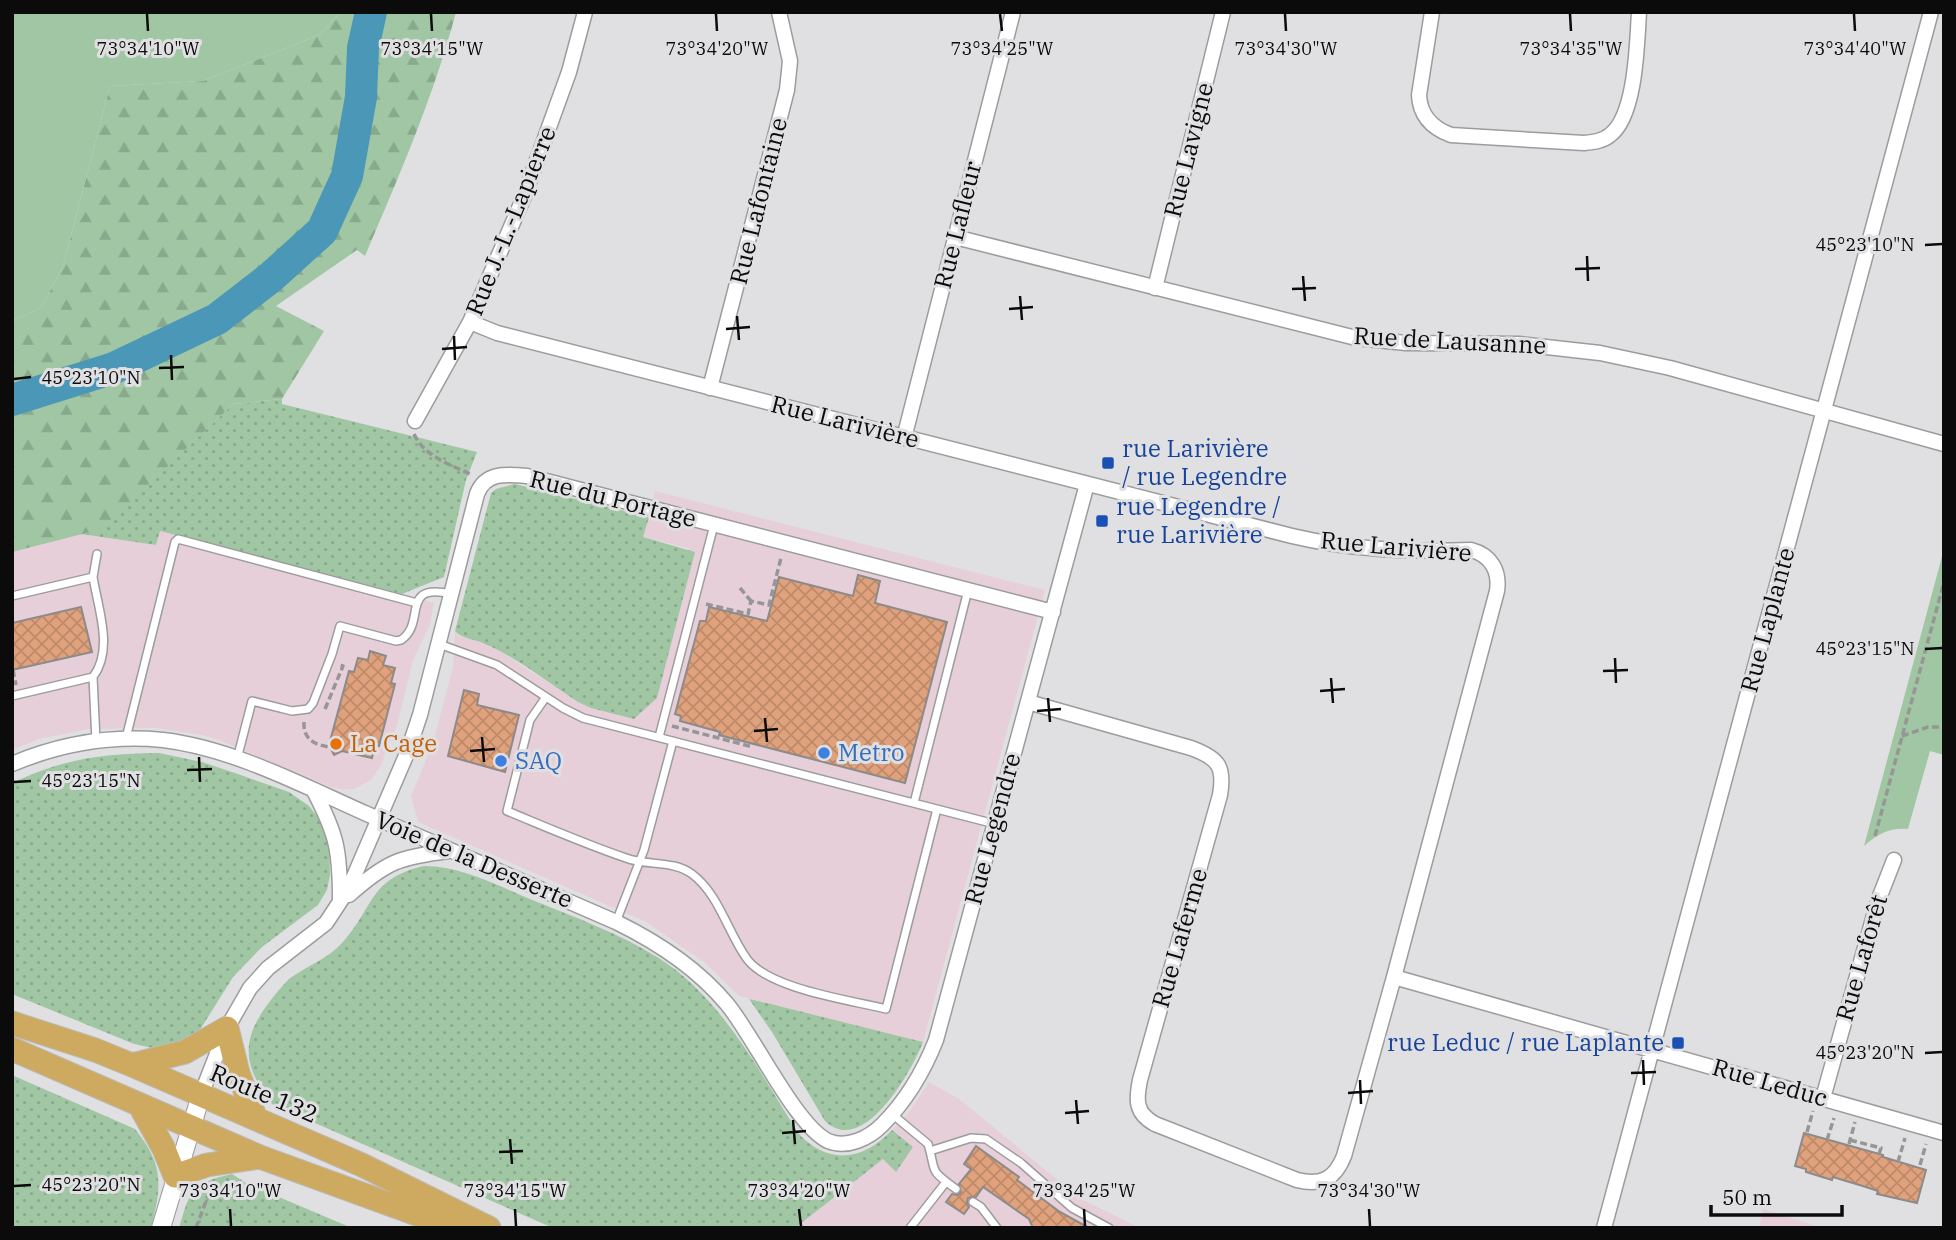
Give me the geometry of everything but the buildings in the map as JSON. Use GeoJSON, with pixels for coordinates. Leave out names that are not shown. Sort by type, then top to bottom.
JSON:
{"type":"FeatureCollection","features":[{"type":"Feature","properties":{"kind":"highway","name":"Route 132"},"geometry":{"type":"LineString","coordinates":[[12,1023],[132,1065],[362,1165],[489,1228]]}},
{"type":"Feature","properties":{"kind":"highway"},"geometry":{"type":"LineString","coordinates":[[132,1065],[178,1055],[228,1028],[238,1073],[256,1119]]}},
{"type":"Feature","properties":{"kind":"highway"},"geometry":{"type":"LineString","coordinates":[[12,1049],[260,1157],[455,1228]]}},
{"type":"Feature","properties":{"kind":"highway"},"geometry":{"type":"LineString","coordinates":[[140,1106],[164,1149],[175,1176],[207,1165],[260,1157]]}},
{"type":"Feature","properties":{"kind":"street","name":"Rue J.-L.-Lapierre"},"geometry":{"type":"LineString","coordinates":[[415,421],[470,322],[541,151],[575,52],[585,12]]}},
{"type":"Feature","properties":{"kind":"street","name":"Rue Lafontaine"},"geometry":{"type":"LineString","coordinates":[[710,388],[789,76],[788,45],[779,12]]}},
{"type":"Feature","properties":{"kind":"street","name":"Rue Lafleur"},"geometry":{"type":"LineString","coordinates":[[904,438],[1013,12]]}},
{"type":"Feature","properties":{"kind":"street","name":"Rue Lavigne"},"geometry":{"type":"LineString","coordinates":[[1155,288],[1223,12]]}},
{"type":"Feature","properties":{"kind":"street"},"geometry":{"type":"LineString","coordinates":[[1432,12],[1419,106],[1432,125],[1451,135],[1584,144],[1600,141],[1611,135],[1623,118],[1630,90],[1639,12]]}},
{"type":"Feature","properties":{"kind":"street","name":"Rue Laplante"},"geometry":{"type":"LineString","coordinates":[[1604,1228],[1931,12]]}},
{"type":"Feature","properties":{"kind":"street","name":"Rue de Lausanne"},"geometry":{"type":"LineString","coordinates":[[955,237],[1367,340],[1420,344],[1519,344],[1608,355],[1670,368],[1944,444]]}},
{"type":"Feature","properties":{"kind":"street","name":"Rue Larivière"},"geometry":{"type":"LineString","coordinates":[[470,322],[498,332],[710,388],[1313,541],[1382,550],[1471,550],[1479,552],[1490,561],[1497,574],[1497,591],[1344,1156],[1337,1170],[1326,1180]]}},
{"type":"Feature","properties":{"kind":"street","name":"Rue du Portage"},"geometry":{"type":"LineString","coordinates":[[340,903],[414,735],[480,486],[486,479],[498,476],[527,477],[1053,612]]}},
{"type":"Feature","properties":{"kind":"street","name":"Rue Legendre"},"geometry":{"type":"LineString","coordinates":[[851,1143],[870,1135],[892,1114],[917,1081],[936,1040],[1087,484]]}},
{"type":"Feature","properties":{"kind":"street","name":"Rue Laferme"},"geometry":{"type":"LineString","coordinates":[[1028,702],[1191,748],[1214,758],[1222,772],[1220,795],[1140,1080],[1138,1106],[1143,1116],[1155,1124],[1297,1180],[1319,1183],[1326,1180]]}},
{"type":"Feature","properties":{"kind":"street","name":"Voie de la Desserte"},"geometry":{"type":"LineString","coordinates":[[12,764],[42,752],[96,741],[126,739],[180,743],[212,751],[314,791],[616,922],[668,951],[699,976],[738,1018],[812,1129],[834,1143],[851,1143]]}},
{"type":"Feature","properties":{"kind":"street"},"geometry":{"type":"LineString","coordinates":[[314,791],[329,820],[337,845],[340,903]]}},
{"type":"Feature","properties":{"kind":"street","name":"Rue du Portage"},"geometry":{"type":"LineString","coordinates":[[201,1095],[228,1028],[245,996],[262,975],[318,930],[340,903],[372,874],[398,859],[452,850]]}},
{"type":"Feature","properties":{"kind":"street","name":"Rue Laforêt"},"geometry":{"type":"LineString","coordinates":[[1820,1097],[1878,901],[1894,860]]}},
{"type":"Feature","properties":{"kind":"street","name":"Rue Leduc"},"geometry":{"type":"LineString","coordinates":[[1394,977],[1937,1131]]}},
{"type":"Feature","properties":{"kind":"street"},"geometry":{"type":"LineString","coordinates":[[161,1228],[201,1095]]}},
{"type":"Feature","properties":{"kind":"lane"},"geometry":{"type":"LineString","coordinates":[[659,737],[714,525]]}},
{"type":"Feature","properties":{"kind":"lane"},"geometry":{"type":"LineString","coordinates":[[126,739],[175,542],[178,539],[417,603]]}},
{"type":"Feature","properties":{"kind":"lane"},"geometry":{"type":"LineString","coordinates":[[12,696],[93,677],[100,668],[105,646],[93,577],[97,554]]}},
{"type":"Feature","properties":{"kind":"lane"},"geometry":{"type":"LineString","coordinates":[[12,596],[93,577]]}},
{"type":"Feature","properties":{"kind":"lane"},"geometry":{"type":"LineString","coordinates":[[236,760],[252,701],[292,711],[308,709],[327,668],[340,626],[401,640],[410,631],[421,596],[436,590],[451,594]]}},
{"type":"Feature","properties":{"kind":"lane"},"geometry":{"type":"LineString","coordinates":[[914,803],[968,590]]}},
{"type":"Feature","properties":{"kind":"lane"},"geometry":{"type":"LineString","coordinates":[[439,644],[497,665],[583,718],[995,824]]}},
{"type":"Feature","properties":{"kind":"lane"},"geometry":{"type":"LineString","coordinates":[[93,677],[96,741]]}},
{"type":"Feature","properties":{"kind":"lane"},"geometry":{"type":"LineString","coordinates":[[546,697],[530,720],[507,811],[625,858],[671,865],[693,875],[712,896],[747,960],[770,978],[886,1009],[937,809]]}},
{"type":"Feature","properties":{"kind":"lane"},"geometry":{"type":"LineString","coordinates":[[616,922],[641,861],[673,740]]}},
{"type":"Feature","properties":{"kind":"lane"},"geometry":{"type":"LineString","coordinates":[[892,1114],[928,1144],[932,1168],[937,1176],[956,1189]]}},
{"type":"Feature","properties":{"kind":"lane"},"geometry":{"type":"LineString","coordinates":[[930,1151],[971,1138],[986,1139],[1021,1163],[1072,1208],[1109,1228]]}},
{"type":"Feature","properties":{"kind":"lane"},"geometry":{"type":"LineString","coordinates":[[910,1228],[946,1182]]}},
{"type":"Feature","properties":{"kind":"lane"},"geometry":{"type":"LineString","coordinates":[[973,1202],[996,1227]]}},
{"type":"Feature","properties":{"kind":"path"},"geometry":{"type":"LineString","coordinates":[[415,421],[414,434],[420,446],[438,459],[470,474]]}},
{"type":"Feature","properties":{"kind":"path"},"geometry":{"type":"LineString","coordinates":[[740,588],[751,601],[769,606],[785,543]]}},
{"type":"Feature","properties":{"kind":"path"},"geometry":{"type":"LineString","coordinates":[[1875,836],[1944,582]]}},
{"type":"Feature","properties":{"kind":"path"},"geometry":{"type":"LineString","coordinates":[[704,603],[748,614],[751,601]]}},
{"type":"Feature","properties":{"kind":"path"},"geometry":{"type":"LineString","coordinates":[[13,670],[16,685]]}},
{"type":"Feature","properties":{"kind":"path"},"geometry":{"type":"LineString","coordinates":[[1902,736],[1928,727],[1944,727]]}},
{"type":"Feature","properties":{"kind":"path"},"geometry":{"type":"LineString","coordinates":[[1807,1132],[1820,1097]]}},
{"type":"Feature","properties":{"kind":"path"},"geometry":{"type":"LineString","coordinates":[[1827,1140],[1838,1102]]}},
{"type":"Feature","properties":{"kind":"path"},"geometry":{"type":"LineString","coordinates":[[1860,1108],[1850,1142],[1881,1148],[1879,1154]]}},
{"type":"Feature","properties":{"kind":"path"},"geometry":{"type":"LineString","coordinates":[[1898,1162],[1910,1123]]}},
{"type":"Feature","properties":{"kind":"path"},"geometry":{"type":"LineString","coordinates":[[1920,1165],[1937,1131]]}},
{"type":"Feature","properties":{"kind":"path"},"geometry":{"type":"LineString","coordinates":[[196,1228],[212,1185],[211,1180]]}},
{"type":"Feature","properties":{"kind":"shaded area"},"geometry":{"type":"Polygon","coordinates":[[[655,491],[1045,590],[923,1042],[739,996],[704,962],[646,922],[418,822],[411,796],[433,743],[453,667],[455,631],[459,636],[484,643],[501,652],[578,702],[691,549],[643,537],[655,491]]]}},
{"type":"Feature","properties":{"kind":"shaded area"},"geometry":{"type":"Polygon","coordinates":[[[160,531],[434,603],[430,625],[413,660],[397,725],[381,765],[371,780],[354,789],[331,787],[219,740],[156,728],[89,729],[39,739],[12,750],[12,552],[81,534],[156,545],[160,531]]]}},
{"type":"Feature","properties":{"kind":"shaded area"},"geometry":{"type":"Polygon","coordinates":[[[929,1082],[959,1099],[1081,1199],[1140,1228],[795,1228],[883,1159],[874,1146],[909,1112],[929,1082]]]}},
{"type":"Feature","properties":{"kind":"shaded area"},"geometry":{"type":"Polygon","coordinates":[[[1763,1209],[1822,1228],[1759,1228],[1763,1209]]]}},
{"type":"Feature","properties":{"kind":"green space"},"geometry":{"type":"Polygon","coordinates":[[[12,12],[341,12],[319,35],[203,81],[110,86],[63,266],[41,308],[12,321],[12,12]]]}},
{"type":"Feature","properties":{"kind":"green space"},"geometry":{"type":"Polygon","coordinates":[[[341,12],[456,12],[427,105],[365,256],[357,250],[276,306],[324,331],[282,399],[233,404],[102,529],[12,552],[12,321],[41,308],[63,266],[110,86],[203,81],[319,35],[341,12]]]}},
{"type":"Feature","properties":{"kind":"green space"},"geometry":{"type":"Polygon","coordinates":[[[282,399],[282,404],[477,452],[466,480],[444,577],[402,594],[160,531],[156,545],[81,534],[102,528],[233,404],[282,399]]]}},
{"type":"Feature","properties":{"kind":"green space"},"geometry":{"type":"Polygon","coordinates":[[[515,484],[649,517],[643,537],[695,552],[657,698],[634,719],[578,702],[509,656],[455,631],[491,493],[515,484]]]}},
{"type":"Feature","properties":{"kind":"green space"},"geometry":{"type":"Polygon","coordinates":[[[1944,549],[1944,755],[1930,751],[1908,829],[1884,832],[1864,846],[1944,549]]]}},
{"type":"Feature","properties":{"kind":"green space"},"geometry":{"type":"Polygon","coordinates":[[[159,753],[202,762],[289,792],[309,806],[329,836],[330,875],[327,890],[318,905],[262,947],[233,977],[198,1033],[188,1040],[161,1050],[134,1044],[12,994],[12,783],[49,768],[84,759],[159,753]]]}},
{"type":"Feature","properties":{"kind":"green space"},"geometry":{"type":"Polygon","coordinates":[[[424,866],[439,867],[481,878],[597,926],[657,957],[701,993],[720,1014],[754,1061],[799,1134],[822,1151],[834,1155],[858,1153],[870,1148],[892,1130],[913,1147],[896,1172],[883,1159],[795,1228],[553,1228],[272,1104],[256,1080],[249,1057],[251,1034],[265,1008],[289,979],[330,954],[342,943],[374,896],[392,878],[424,866]]]}},
{"type":"Feature","properties":{"kind":"green space"},"geometry":{"type":"Polygon","coordinates":[[[749,999],[923,1042],[908,1072],[884,1106],[870,1120],[855,1128],[840,1129],[825,1121],[749,999]]]}},
{"type":"Feature","properties":{"kind":"green space"},"geometry":{"type":"Polygon","coordinates":[[[12,1075],[135,1129],[151,1154],[158,1176],[151,1228],[12,1228],[12,1075]]]}},
{"type":"Feature","properties":{"kind":"green space"},"geometry":{"type":"Polygon","coordinates":[[[232,1174],[246,1183],[352,1228],[179,1228],[186,1205],[195,1190],[208,1181],[232,1174]]]}},
{"type":"Feature","properties":{"kind":"waterway"},"geometry":{"type":"LineString","coordinates":[[12,400],[114,368],[217,319],[271,277],[322,231],[347,176],[361,97],[363,48],[371,12]]}},
{"type":"Feature","properties":{"kind":"place","name":"rue Larivière / rue Legendre"},"geometry":{"type":"Point","coordinates":[1108,463]}},
{"type":"Feature","properties":{"kind":"place","name":"rue Legendre / rue Larivière"},"geometry":{"type":"Point","coordinates":[1102,521]}},
{"type":"Feature","properties":{"kind":"place","name":"La Cage"},"geometry":{"type":"Point","coordinates":[336,744]}},
{"type":"Feature","properties":{"kind":"place","name":"Metro"},"geometry":{"type":"Point","coordinates":[824,753]}},
{"type":"Feature","properties":{"kind":"place","name":"SAQ"},"geometry":{"type":"Point","coordinates":[501,761]}},
{"type":"Feature","properties":{"kind":"place","name":"rue Leduc / rue Laplante"},"geometry":{"type":"Point","coordinates":[1678,1043]}}]}
